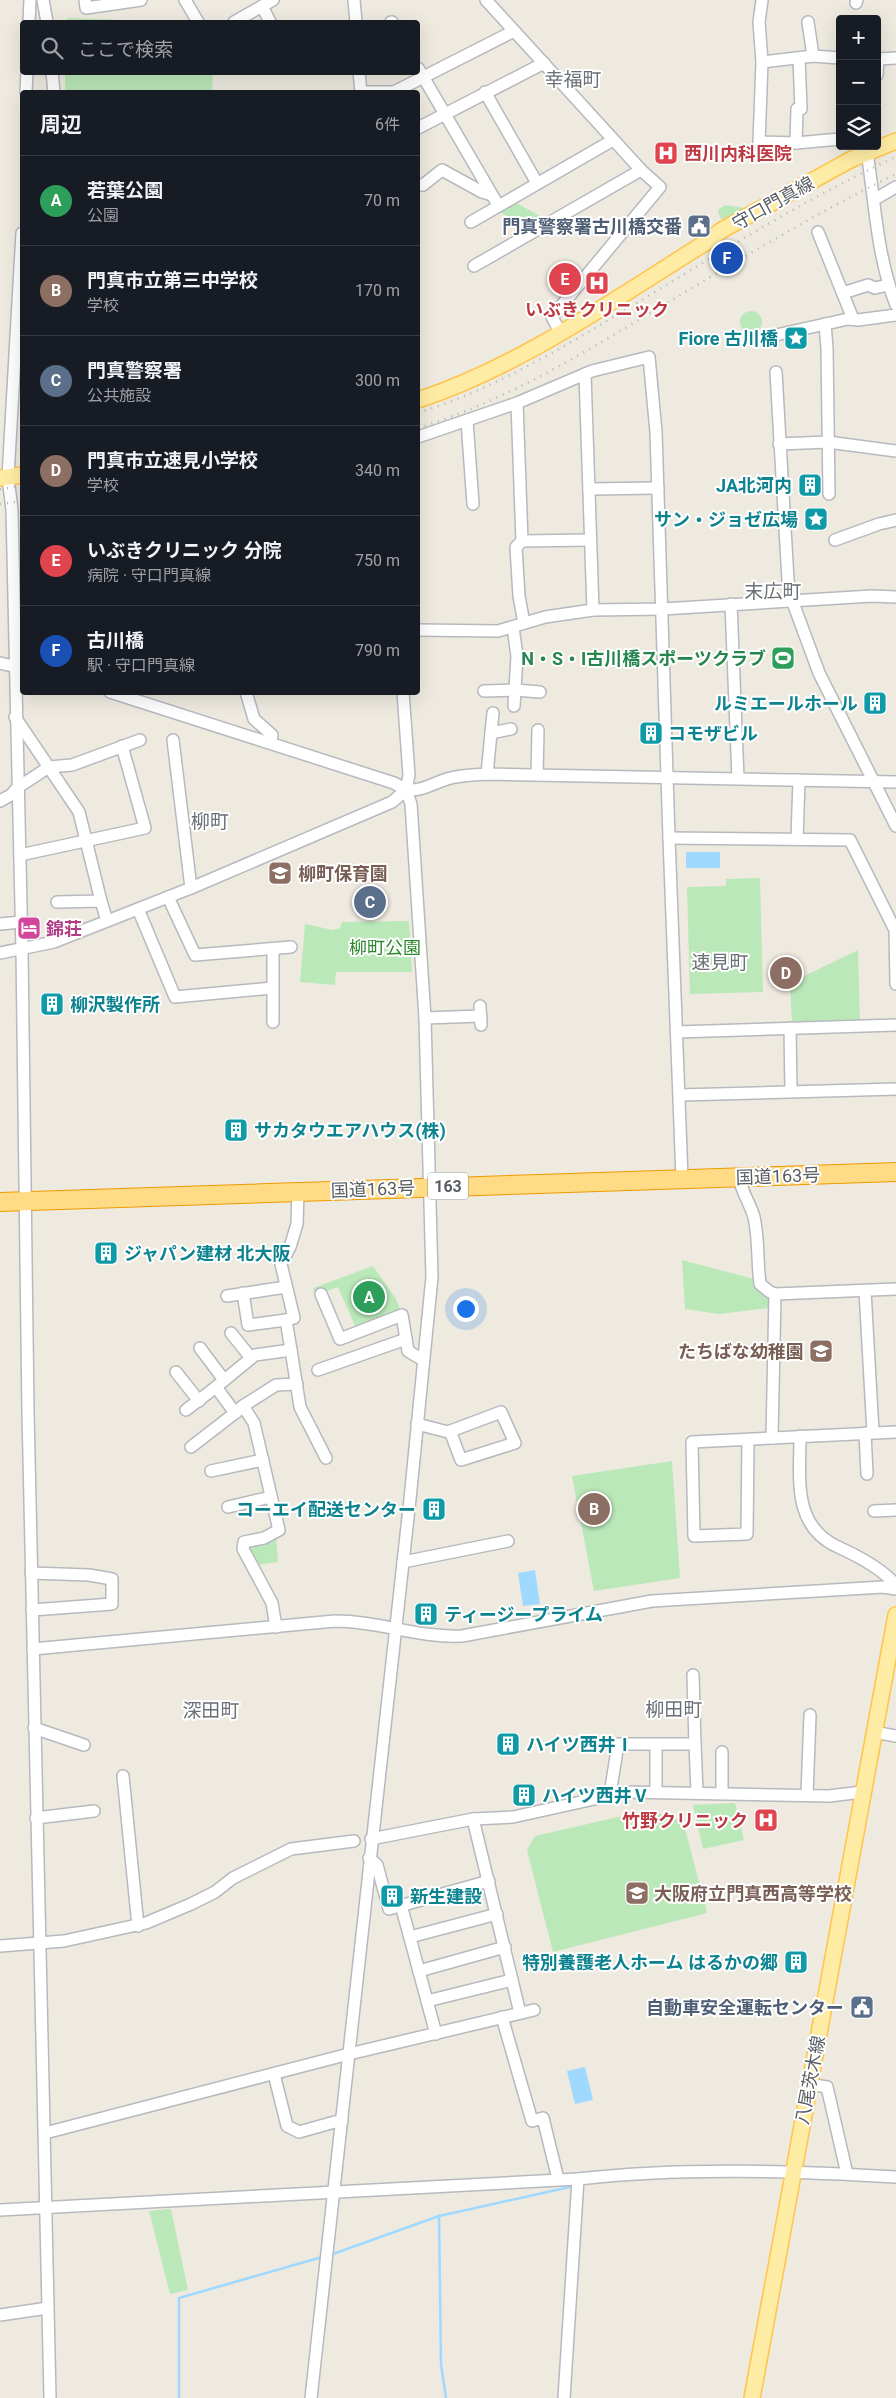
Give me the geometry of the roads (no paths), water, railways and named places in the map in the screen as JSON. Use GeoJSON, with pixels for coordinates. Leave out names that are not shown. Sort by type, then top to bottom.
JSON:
{"type":"FeatureCollection","features":[{"type":"Feature","properties":{"kind":"highway","name":"国道163号"},"geometry":{"type":"LineString","coordinates":[[0,1202],[24,1196],[682,1174],[896,1164]]}},
{"type":"Feature","properties":{"kind":"highway","name":"国道163号"},"geometry":{"type":"LineString","coordinates":[[682,1174],[739,1177],[896,1172]]}},
{"type":"Feature","properties":{"kind":"highway","name":"国道163号"},"geometry":{"type":"LineString","coordinates":[[0,1192],[24,1196],[298,1192],[431,1182]]}},
{"type":"Feature","properties":{"kind":"main road","name":"守口門真線"},"geometry":{"type":"LineString","coordinates":[[881,145],[896,141]]}},
{"type":"Feature","properties":{"kind":"main road","name":"守口門真線"},"geometry":{"type":"LineString","coordinates":[[420,399],[491,369],[560,332],[705,243],[722,230],[862,150]]}},
{"type":"Feature","properties":{"kind":"main road","name":"八尾茨木線"},"geometry":{"type":"LineString","coordinates":[[752,2398],[808,2084],[896,1615]]}},
{"type":"Feature","properties":{"kind":"street"},"geometry":{"type":"LineString","coordinates":[[29,20],[30,0]]}},
{"type":"Feature","properties":{"kind":"street"},"geometry":{"type":"LineString","coordinates":[[43,0],[47,20]]}},
{"type":"Feature","properties":{"kind":"street"},"geometry":{"type":"LineString","coordinates":[[85,0],[86,8],[141,0]]}},
{"type":"Feature","properties":{"kind":"street"},"geometry":{"type":"LineString","coordinates":[[185,0],[197,20]]}},
{"type":"Feature","properties":{"kind":"street"},"geometry":{"type":"LineString","coordinates":[[354,0],[356,20]]}},
{"type":"Feature","properties":{"kind":"street"},"geometry":{"type":"LineString","coordinates":[[486,0],[640,170],[660,186],[552,317],[560,332]]}},
{"type":"Feature","properties":{"kind":"street"},"geometry":{"type":"LineString","coordinates":[[762,0],[759,22],[762,62],[759,142],[796,143],[836,138]]}},
{"type":"Feature","properties":{"kind":"street"},"geometry":{"type":"LineString","coordinates":[[238,20],[268,3],[270,20]]}},
{"type":"Feature","properties":{"kind":"street"},"geometry":{"type":"LineString","coordinates":[[808,22],[813,56]]}},
{"type":"Feature","properties":{"kind":"street"},"geometry":{"type":"LineString","coordinates":[[498,205],[420,72],[514,31]]}},
{"type":"Feature","properties":{"kind":"street"},"geometry":{"type":"LineString","coordinates":[[762,62],[813,56],[836,58]]}},
{"type":"Feature","properties":{"kind":"street"},"geometry":{"type":"LineString","coordinates":[[796,143],[797,109],[801,109],[799,58]]}},
{"type":"Feature","properties":{"kind":"street"},"geometry":{"type":"LineString","coordinates":[[881,59],[896,58]]}},
{"type":"Feature","properties":{"kind":"street"},"geometry":{"type":"LineString","coordinates":[[420,127],[544,63]]}},
{"type":"Feature","properties":{"kind":"street"},"geometry":{"type":"LineString","coordinates":[[26,90],[27,75]]}},
{"type":"Feature","properties":{"kind":"street"},"geometry":{"type":"LineString","coordinates":[[52,75],[54,90]]}},
{"type":"Feature","properties":{"kind":"street"},"geometry":{"type":"LineString","coordinates":[[360,75],[361,90]]}},
{"type":"Feature","properties":{"kind":"street"},"geometry":{"type":"LineString","coordinates":[[397,90],[416,75]]}},
{"type":"Feature","properties":{"kind":"street"},"geometry":{"type":"LineString","coordinates":[[485,92],[536,183]]}},
{"type":"Feature","properties":{"kind":"street"},"geometry":{"type":"LineString","coordinates":[[471,222],[613,140]]}},
{"type":"Feature","properties":{"kind":"street"},"geometry":{"type":"LineString","coordinates":[[864,150],[875,199],[880,246],[888,285],[896,306]]}},
{"type":"Feature","properties":{"kind":"street"},"geometry":{"type":"LineString","coordinates":[[420,185],[423,185],[442,170],[482,192],[492,195]]}},
{"type":"Feature","properties":{"kind":"street"},"geometry":{"type":"LineString","coordinates":[[474,266],[640,170]]}},
{"type":"Feature","properties":{"kind":"street"},"geometry":{"type":"LineString","coordinates":[[875,199],[896,187]]}},
{"type":"Feature","properties":{"kind":"street"},"geometry":{"type":"LineString","coordinates":[[818,232],[853,319]]}},
{"type":"Feature","properties":{"kind":"street"},"geometry":{"type":"LineString","coordinates":[[843,293],[868,285],[875,288],[888,285]]}},
{"type":"Feature","properties":{"kind":"street"},"geometry":{"type":"LineString","coordinates":[[20,309],[10,477],[18,666],[15,716],[22,950],[24,1196],[31,1573],[50,2398]]}},
{"type":"Feature","properties":{"kind":"street"},"geometry":{"type":"LineString","coordinates":[[780,333],[853,319],[896,315]]}},
{"type":"Feature","properties":{"kind":"street"},"geometry":{"type":"LineString","coordinates":[[825,324],[828,348],[829,494]]}},
{"type":"Feature","properties":{"kind":"street"},"geometry":{"type":"LineString","coordinates":[[420,436],[518,403],[585,374],[650,357],[656,432],[664,609],[667,778],[682,1174]]}},
{"type":"Feature","properties":{"kind":"street"},"geometry":{"type":"LineString","coordinates":[[776,372],[788,580],[792,600],[819,673],[896,826]]}},
{"type":"Feature","properties":{"kind":"street"},"geometry":{"type":"LineString","coordinates":[[585,374],[589,540],[594,610]]}},
{"type":"Feature","properties":{"kind":"street"},"geometry":{"type":"LineString","coordinates":[[518,403],[522,541]]}},
{"type":"Feature","properties":{"kind":"street"},"geometry":{"type":"LineString","coordinates":[[467,420],[473,504]]}},
{"type":"Feature","properties":{"kind":"street"},"geometry":{"type":"LineString","coordinates":[[779,444],[828,442],[896,451]]}},
{"type":"Feature","properties":{"kind":"street"},"geometry":{"type":"LineString","coordinates":[[589,489],[658,488]]}},
{"type":"Feature","properties":{"kind":"street"},"geometry":{"type":"LineString","coordinates":[[836,540],[879,524],[896,520]]}},
{"type":"Feature","properties":{"kind":"street"},"geometry":{"type":"LineString","coordinates":[[514,706],[519,625],[516,547],[522,541],[589,540]]}},
{"type":"Feature","properties":{"kind":"street"},"geometry":{"type":"LineString","coordinates":[[420,630],[498,631],[545,617],[594,610],[664,609],[792,600],[896,597]]}},
{"type":"Feature","properties":{"kind":"street"},"geometry":{"type":"LineString","coordinates":[[731,604],[738,778]]}},
{"type":"Feature","properties":{"kind":"street"},"geometry":{"type":"LineString","coordinates":[[0,663],[18,666]]}},
{"type":"Feature","properties":{"kind":"street"},"geometry":{"type":"LineString","coordinates":[[484,691],[515,690],[540,692]]}},
{"type":"Feature","properties":{"kind":"street"},"geometry":{"type":"LineString","coordinates":[[120,695],[271,742],[394,783],[406,790],[421,790],[448,779],[467,775],[487,774],[896,782]]}},
{"type":"Feature","properties":{"kind":"street"},"geometry":{"type":"LineString","coordinates":[[247,695],[254,719],[272,735],[271,742]]}},
{"type":"Feature","properties":{"kind":"street"},"geometry":{"type":"LineString","coordinates":[[311,2398],[371,1839],[403,1562],[432,1277],[431,1182],[425,1018],[411,804],[406,790],[409,775],[403,695]]}},
{"type":"Feature","properties":{"kind":"street"},"geometry":{"type":"LineString","coordinates":[[487,774],[493,713]]}},
{"type":"Feature","properties":{"kind":"street"},"geometry":{"type":"LineString","coordinates":[[15,716],[79,812],[106,921]]}},
{"type":"Feature","properties":{"kind":"street"},"geometry":{"type":"LineString","coordinates":[[491,733],[511,729]]}},
{"type":"Feature","properties":{"kind":"street"},"geometry":{"type":"LineString","coordinates":[[537,775],[538,730]]}},
{"type":"Feature","properties":{"kind":"street"},"geometry":{"type":"LineString","coordinates":[[0,801],[50,767],[72,765],[140,740]]}},
{"type":"Feature","properties":{"kind":"street"},"geometry":{"type":"LineString","coordinates":[[173,740],[191,888]]}},
{"type":"Feature","properties":{"kind":"street"},"geometry":{"type":"LineString","coordinates":[[20,855],[145,828],[122,746]]}},
{"type":"Feature","properties":{"kind":"street"},"geometry":{"type":"LineString","coordinates":[[797,839],[799,780]]}},
{"type":"Feature","properties":{"kind":"street"},"geometry":{"type":"LineString","coordinates":[[0,952],[22,950],[54,942],[191,888],[392,802],[406,790]]}},
{"type":"Feature","properties":{"kind":"street"},"geometry":{"type":"LineString","coordinates":[[669,838],[850,840],[895,930],[896,984]]}},
{"type":"Feature","properties":{"kind":"street"},"geometry":{"type":"LineString","coordinates":[[168,897],[196,955],[290,948]]}},
{"type":"Feature","properties":{"kind":"street"},"geometry":{"type":"LineString","coordinates":[[57,902],[101,901]]}},
{"type":"Feature","properties":{"kind":"street"},"geometry":{"type":"LineString","coordinates":[[138,909],[175,997],[272,988]]}},
{"type":"Feature","properties":{"kind":"street"},"geometry":{"type":"LineString","coordinates":[[0,924],[21,922]]}},
{"type":"Feature","properties":{"kind":"street"},"geometry":{"type":"LineString","coordinates":[[273,949],[273,1022]]}},
{"type":"Feature","properties":{"kind":"street"},"geometry":{"type":"LineString","coordinates":[[425,1018],[481,1016]]}},
{"type":"Feature","properties":{"kind":"street"},"geometry":{"type":"LineString","coordinates":[[677,1032],[896,1026]]}},
{"type":"Feature","properties":{"kind":"street"},"geometry":{"type":"LineString","coordinates":[[790,1028],[791,1091]]}},
{"type":"Feature","properties":{"kind":"street"},"geometry":{"type":"LineString","coordinates":[[680,1095],[896,1090]]}},
{"type":"Feature","properties":{"kind":"street"},"geometry":{"type":"LineString","coordinates":[[739,1177],[753,1216],[758,1241],[757,1261],[760,1284],[775,1294],[896,1289]]}},
{"type":"Feature","properties":{"kind":"street"},"geometry":{"type":"LineString","coordinates":[[243,1294],[248,1325],[294,1318],[281,1264],[290,1246],[297,1224],[298,1192]]}},
{"type":"Feature","properties":{"kind":"street"},"geometry":{"type":"LineString","coordinates":[[227,1296],[286,1287]]}},
{"type":"Feature","properties":{"kind":"street"},"geometry":{"type":"LineString","coordinates":[[865,1291],[869,1433],[867,1474]]}},
{"type":"Feature","properties":{"kind":"street"},"geometry":{"type":"LineString","coordinates":[[321,1294],[340,1339],[402,1315],[408,1351],[423,1360]]}},
{"type":"Feature","properties":{"kind":"street"},"geometry":{"type":"LineString","coordinates":[[772,1438],[775,1294]]}},
{"type":"Feature","properties":{"kind":"street"},"geometry":{"type":"LineString","coordinates":[[286,1320],[300,1407],[326,1458]]}},
{"type":"Feature","properties":{"kind":"street"},"geometry":{"type":"LineString","coordinates":[[231,1333],[251,1358]]}},
{"type":"Feature","properties":{"kind":"street"},"geometry":{"type":"LineString","coordinates":[[318,1370],[406,1340]]}},
{"type":"Feature","properties":{"kind":"street"},"geometry":{"type":"LineString","coordinates":[[200,1348],[220,1384],[239,1410],[254,1423],[279,1530],[264,1538],[244,1542],[243,1549],[272,1603],[276,1627]]}},
{"type":"Feature","properties":{"kind":"street"},"geometry":{"type":"LineString","coordinates":[[186,1410],[255,1355],[291,1350]]}},
{"type":"Feature","properties":{"kind":"street"},"geometry":{"type":"LineString","coordinates":[[176,1372],[199,1401]]}},
{"type":"Feature","properties":{"kind":"street"},"geometry":{"type":"LineString","coordinates":[[192,1447],[239,1410],[276,1385],[297,1384]]}},
{"type":"Feature","properties":{"kind":"street"},"geometry":{"type":"LineString","coordinates":[[417,1424],[450,1431],[501,1412],[516,1443],[460,1460],[450,1431]]}},
{"type":"Feature","properties":{"kind":"street"},"geometry":{"type":"LineString","coordinates":[[748,1439],[747,1534],[694,1536],[692,1442],[800,1436],[896,1432]]}},
{"type":"Feature","properties":{"kind":"street"},"geometry":{"type":"LineString","coordinates":[[800,1436],[800,1492],[802,1509],[808,1522],[832,1544],[858,1557],[896,1585]]}},
{"type":"Feature","properties":{"kind":"street"},"geometry":{"type":"LineString","coordinates":[[211,1471],[263,1460]]}},
{"type":"Feature","properties":{"kind":"street"},"geometry":{"type":"LineString","coordinates":[[228,1507],[272,1497]]}},
{"type":"Feature","properties":{"kind":"street"},"geometry":{"type":"LineString","coordinates":[[874,1511],[896,1510]]}},
{"type":"Feature","properties":{"kind":"street"},"geometry":{"type":"LineString","coordinates":[[403,1562],[508,1541]]}},
{"type":"Feature","properties":{"kind":"street"},"geometry":{"type":"LineString","coordinates":[[31,1573],[89,1575],[112,1579],[112,1604],[32,1610]]}},
{"type":"Feature","properties":{"kind":"street"},"geometry":{"type":"LineString","coordinates":[[33,1649],[356,1621],[440,1638],[462,1636],[652,1601],[883,1587],[896,1589]]}},
{"type":"Feature","properties":{"kind":"street"},"geometry":{"type":"LineString","coordinates":[[693,1675],[697,1792]]}},
{"type":"Feature","properties":{"kind":"street"},"geometry":{"type":"LineString","coordinates":[[807,1796],[810,1715]]}},
{"type":"Feature","properties":{"kind":"street"},"geometry":{"type":"LineString","coordinates":[[34,1728],[84,1745]]}},
{"type":"Feature","properties":{"kind":"street"},"geometry":{"type":"LineString","coordinates":[[874,1732],[896,1736]]}},
{"type":"Feature","properties":{"kind":"street"},"geometry":{"type":"LineString","coordinates":[[610,1794],[618,1744],[696,1744]]}},
{"type":"Feature","properties":{"kind":"street"},"geometry":{"type":"LineString","coordinates":[[656,1745],[656,1792]]}},
{"type":"Feature","properties":{"kind":"street"},"geometry":{"type":"LineString","coordinates":[[722,1752],[722,1793]]}},
{"type":"Feature","properties":{"kind":"street"},"geometry":{"type":"LineString","coordinates":[[123,1776],[138,1926]]}},
{"type":"Feature","properties":{"kind":"street"},"geometry":{"type":"LineString","coordinates":[[371,1839],[473,1819],[513,1817],[610,1794],[697,1792],[830,1796],[862,1792]]}},
{"type":"Feature","properties":{"kind":"street"},"geometry":{"type":"LineString","coordinates":[[36,1818],[94,1810]]}},
{"type":"Feature","properties":{"kind":"street"},"geometry":{"type":"LineString","coordinates":[[473,1819],[506,1947],[520,2013]]}},
{"type":"Feature","properties":{"kind":"street"},"geometry":{"type":"LineString","coordinates":[[0,1946],[64,1941],[138,1926],[163,1918],[191,1904],[214,1892],[233,1878],[291,1849],[354,1841]]}},
{"type":"Feature","properties":{"kind":"street"},"geometry":{"type":"LineString","coordinates":[[369,1858],[377,1865],[389,1909],[489,1881]]}},
{"type":"Feature","properties":{"kind":"street"},"geometry":{"type":"LineString","coordinates":[[402,1905],[436,2034]]}},
{"type":"Feature","properties":{"kind":"street"},"geometry":{"type":"LineString","coordinates":[[410,1937],[497,1914]]}},
{"type":"Feature","properties":{"kind":"street"},"geometry":{"type":"LineString","coordinates":[[418,1971],[506,1947]]}},
{"type":"Feature","properties":{"kind":"street"},"geometry":{"type":"LineString","coordinates":[[427,2001],[512,1980]]}},
{"type":"Feature","properties":{"kind":"street"},"geometry":{"type":"LineString","coordinates":[[45,2133],[349,2054],[534,2010]]}},
{"type":"Feature","properties":{"kind":"street"},"geometry":{"type":"LineString","coordinates":[[502,2017],[532,2121],[543,2118],[558,2179]]}},
{"type":"Feature","properties":{"kind":"street"},"geometry":{"type":"LineString","coordinates":[[274,2074],[287,2126],[299,2132],[342,2120]]}},
{"type":"Feature","properties":{"kind":"street"},"geometry":{"type":"LineString","coordinates":[[808,2084],[827,2087],[847,2174]]}},
{"type":"Feature","properties":{"kind":"street"},"geometry":{"type":"LineString","coordinates":[[0,2210],[578,2179],[626,2174],[793,2171],[896,2177]]}},
{"type":"Feature","properties":{"kind":"street"},"geometry":{"type":"LineString","coordinates":[[564,2398],[578,2179]]}},
{"type":"Feature","properties":{"kind":"street"},"geometry":{"type":"LineString","coordinates":[[0,2315],[48,2308]]}},
{"type":"Feature","properties":{"kind":"water"},"geometry":{"type":"Polygon","coordinates":[[[686,852],[720,852],[720,868],[686,868],[686,852]]]}},
{"type":"Feature","properties":{"kind":"water"},"geometry":{"type":"Polygon","coordinates":[[[535,1570],[540,1604],[523,1606],[518,1573],[535,1570]]]}},
{"type":"Feature","properties":{"kind":"water"},"geometry":{"type":"Polygon","coordinates":[[[585,2067],[593,2100],[575,2104],[567,2071],[585,2067]]]}},
{"type":"Feature","properties":{"kind":"waterway"},"geometry":{"type":"LineString","coordinates":[[330,2255],[439,2216],[570,2187]]}},
{"type":"Feature","properties":{"kind":"waterway"},"geometry":{"type":"LineString","coordinates":[[439,2216],[441,2364],[446,2398]]}},
{"type":"Feature","properties":{"kind":"waterway"},"geometry":{"type":"LineString","coordinates":[[179,2398],[179,2298],[322,2257]]}},
{"type":"Feature","properties":{"kind":"railway"},"geometry":{"type":"LineString","coordinates":[[420,412],[472,393],[524,368],[575,340],[792,210],[896,157]]}},
{"type":"Feature","properties":{"kind":"railway"},"geometry":{"type":"LineString","coordinates":[[420,427],[479,405],[538,377],[803,223],[896,174]]}},
{"type":"Feature","properties":{"kind":"railway"},"geometry":{"type":"LineString","coordinates":[[0,489],[20,486]]}},
{"type":"Feature","properties":{"kind":"railway"},"geometry":{"type":"LineString","coordinates":[[0,504],[20,501]]}},
{"type":"Feature","properties":{"kind":"place","name":"西川内科医院"},"geometry":{"type":"Point","coordinates":[666,153]}},
{"type":"Feature","properties":{"kind":"place","name":"門真警察署古川橋交番"},"geometry":{"type":"Point","coordinates":[699,226]}},
{"type":"Feature","properties":{"kind":"place","name":"古川橋"},"geometry":{"type":"Point","coordinates":[727,258]}},
{"type":"Feature","properties":{"kind":"place","name":"いぶきクリニック 分院"},"geometry":{"type":"Point","coordinates":[565,279]}},
{"type":"Feature","properties":{"kind":"place","name":"いぶきクリニック"},"geometry":{"type":"Point","coordinates":[597,283]}},
{"type":"Feature","properties":{"kind":"place","name":"Fiore 古川橋"},"geometry":{"type":"Point","coordinates":[796,338]}},
{"type":"Feature","properties":{"kind":"place","name":"JA北河内"},"geometry":{"type":"Point","coordinates":[810,485]}},
{"type":"Feature","properties":{"kind":"place","name":"サン・ジョゼ広場"},"geometry":{"type":"Point","coordinates":[816,519]}},
{"type":"Feature","properties":{"kind":"place","name":"N・S・I古川橋スポーツクラブ"},"geometry":{"type":"Point","coordinates":[783,658]}},
{"type":"Feature","properties":{"kind":"place","name":"ルミエールホール"},"geometry":{"type":"Point","coordinates":[875,703]}},
{"type":"Feature","properties":{"kind":"place","name":"コモザビル"},"geometry":{"type":"Point","coordinates":[651,733]}},
{"type":"Feature","properties":{"kind":"place","name":"柳町保育園"},"geometry":{"type":"Point","coordinates":[280,873]}},
{"type":"Feature","properties":{"kind":"place","name":"門真警察署"},"geometry":{"type":"Point","coordinates":[370,902]}},
{"type":"Feature","properties":{"kind":"place","name":"錦荘"},"geometry":{"type":"Point","coordinates":[29,928]}},
{"type":"Feature","properties":{"kind":"place","name":"門真市立速見小学校"},"geometry":{"type":"Point","coordinates":[786,973]}},
{"type":"Feature","properties":{"kind":"place","name":"柳沢製作所"},"geometry":{"type":"Point","coordinates":[52,1004]}},
{"type":"Feature","properties":{"kind":"place","name":"サカタウエアハウス(株)"},"geometry":{"type":"Point","coordinates":[236,1130]}},
{"type":"Feature","properties":{"kind":"place","name":"ジャパン建材 北大阪"},"geometry":{"type":"Point","coordinates":[106,1253]}},
{"type":"Feature","properties":{"kind":"place","name":"若葉公園"},"geometry":{"type":"Point","coordinates":[369,1297]}},
{"type":"Feature","properties":{"kind":"place","name":"たちばな幼稚園"},"geometry":{"type":"Point","coordinates":[821,1351]}},
{"type":"Feature","properties":{"kind":"place","name":"コーエイ配送センター"},"geometry":{"type":"Point","coordinates":[434,1509]}},
{"type":"Feature","properties":{"kind":"place","name":"門真市立第三中学校"},"geometry":{"type":"Point","coordinates":[594,1509]}},
{"type":"Feature","properties":{"kind":"place","name":"ティージープライム"},"geometry":{"type":"Point","coordinates":[426,1614]}},
{"type":"Feature","properties":{"kind":"place","name":"ハイツ西井Ⅰ"},"geometry":{"type":"Point","coordinates":[508,1744]}},
{"type":"Feature","properties":{"kind":"place","name":"ハイツ西井Ⅴ"},"geometry":{"type":"Point","coordinates":[524,1795]}},
{"type":"Feature","properties":{"kind":"place","name":"竹野クリニック"},"geometry":{"type":"Point","coordinates":[766,1820]}},
{"type":"Feature","properties":{"kind":"place","name":"大阪府立門真西高等学校"},"geometry":{"type":"Point","coordinates":[637,1893]}},
{"type":"Feature","properties":{"kind":"place","name":"新生建設"},"geometry":{"type":"Point","coordinates":[392,1896]}},
{"type":"Feature","properties":{"kind":"place","name":"特別養護老人ホーム はるかの郷"},"geometry":{"type":"Point","coordinates":[796,1962]}},
{"type":"Feature","properties":{"kind":"place","name":"自動車安全運転センター"},"geometry":{"type":"Point","coordinates":[862,2007]}},
{"type":"Feature","properties":{"kind":"district","name":"幸福町"},"geometry":{"type":"Point","coordinates":[573,79]}},
{"type":"Feature","properties":{"kind":"district","name":"末広町"},"geometry":{"type":"Point","coordinates":[773,591]}},
{"type":"Feature","properties":{"kind":"district","name":"柳町"},"geometry":{"type":"Point","coordinates":[210,821]}},
{"type":"Feature","properties":{"kind":"district","name":"速見町"},"geometry":{"type":"Point","coordinates":[720,962]}},
{"type":"Feature","properties":{"kind":"district","name":"柳田町"},"geometry":{"type":"Point","coordinates":[674,1709]}},
{"type":"Feature","properties":{"kind":"district","name":"深田町"},"geometry":{"type":"Point","coordinates":[211,1710]}},
{"type":"Feature","properties":{"kind":"park label","name":"柳町公園"},"geometry":{"type":"Point","coordinates":[385,947]}}]}
